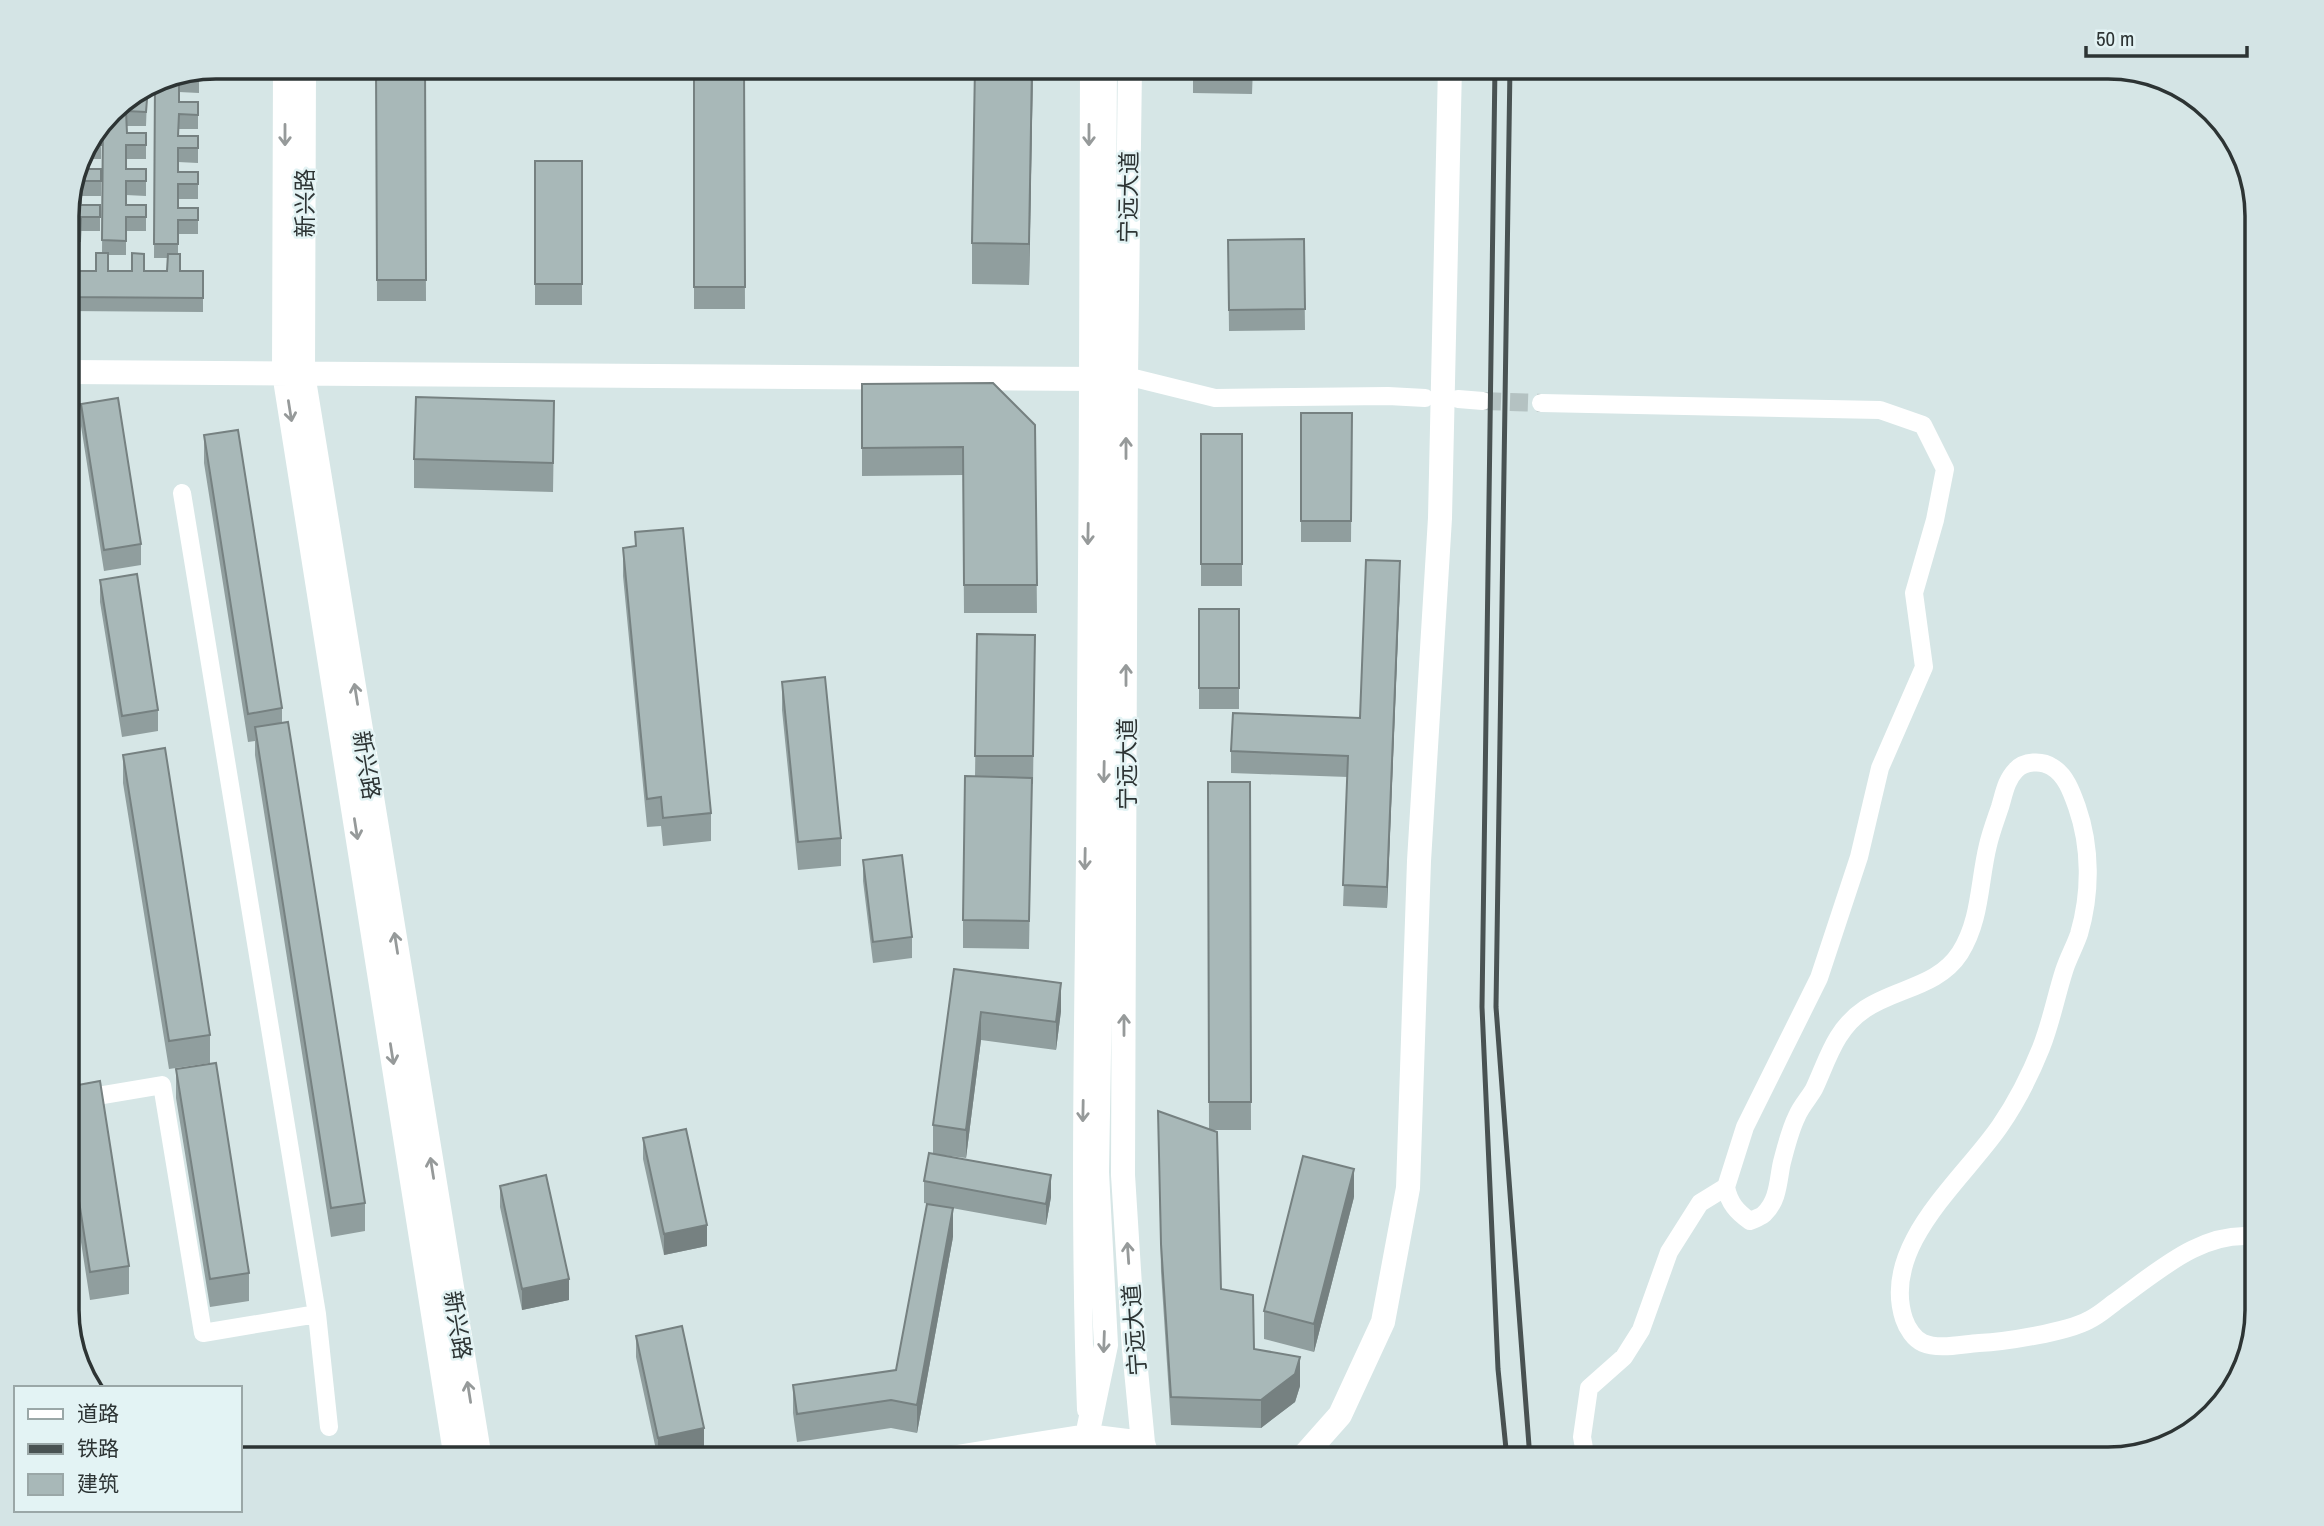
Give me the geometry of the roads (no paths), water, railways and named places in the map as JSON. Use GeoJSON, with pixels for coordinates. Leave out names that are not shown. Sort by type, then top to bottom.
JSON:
{"type":"FeatureCollection","features":[{"type":"Feature","properties":{"kind":"main road","name":"新兴路"},"geometry":{"type":"LineString","coordinates":[[285,79],[294,373],[454,1447]]}},
{"type":"Feature","properties":{"kind":"main road","name":"新兴路"},"geometry":{"type":"LineString","coordinates":[[304,79],[294,373],[478,1447]]}},
{"type":"Feature","properties":{"kind":"main road","name":"宁远大道"},"geometry":{"type":"LineString","coordinates":[[1087,1447],[1106,1345],[1097,1172],[1104,753],[1105,79]]}},
{"type":"Feature","properties":{"kind":"main road","name":"宁远大道"},"geometry":{"type":"LineString","coordinates":[[1129,79],[1106,377],[1123,1175],[1145,1447]]}},
{"type":"Feature","properties":{"kind":"main road"},"geometry":{"type":"LineString","coordinates":[[1312,1447],[1340,1415],[1383,1322],[1408,1188],[1419,861],[1440,518],[1450,79]]}},
{"type":"Feature","properties":{"kind":"main road"},"geometry":{"type":"LineString","coordinates":[[79,372],[1106,377]]}},
{"type":"Feature","properties":{"kind":"street","name":"宁远大道"},"geometry":{"type":"LineString","coordinates":[[1090,79],[1106,377]]}},
{"type":"Feature","properties":{"kind":"street"},"geometry":{"type":"LineString","coordinates":[[1106,377],[1215,398],[1425,398]]}},
{"type":"Feature","properties":{"kind":"street"},"geometry":{"type":"LineString","coordinates":[[1458,400],[1483,401]]}},
{"type":"Feature","properties":{"kind":"street"},"geometry":{"type":"LineString","coordinates":[[1541,403],[1880,410],[1923,425],[1945,469],[1936,520],[1914,593],[1924,667],[1880,768],[1859,857],[1819,978],[1745,1127],[1726,1187],[1736,1211],[1750,1221],[1763,1215],[1774,1200],[1796,1116],[1813,1090],[1831,1046],[1853,1018],[1865,1008],[1897,992],[1932,979],[1947,969],[1958,956],[1967,941],[1979,904],[1987,847],[2008,780],[2019,766],[2035,762],[2050,765],[2063,777],[2084,827],[2088,863],[2087,897],[2079,935],[2065,968],[2042,1046],[2001,1125],[1933,1210],[1905,1259],[1900,1275],[1902,1311],[1907,1328],[1920,1343],[1937,1346],[1989,1343],[2073,1327],[2091,1320],[2196,1247],[2211,1241],[2245,1235]]}},
{"type":"Feature","properties":{"kind":"street"},"geometry":{"type":"LineString","coordinates":[[182,493],[317,1314],[329,1427]]}},
{"type":"Feature","properties":{"kind":"street"},"geometry":{"type":"LineString","coordinates":[[79,1099],[162,1085],[203,1333],[317,1314]]}},
{"type":"Feature","properties":{"kind":"street"},"geometry":{"type":"LineString","coordinates":[[1584,1447],[1582,1437],[1590,1388],[1623,1357],[1641,1329],[1669,1252],[1700,1203],[1726,1187]]}},
{"type":"Feature","properties":{"kind":"tunnel"},"geometry":{"type":"LineString","coordinates":[[1483,401],[1541,403]]}},
{"type":"Feature","properties":{"kind":"railway"},"geometry":{"type":"LineString","coordinates":[[1495,79],[1482,1007],[1498,1369],[1506,1447]]}},
{"type":"Feature","properties":{"kind":"railway"},"geometry":{"type":"LineString","coordinates":[[1510,79],[1496,1007],[1529,1447]]}}]}
